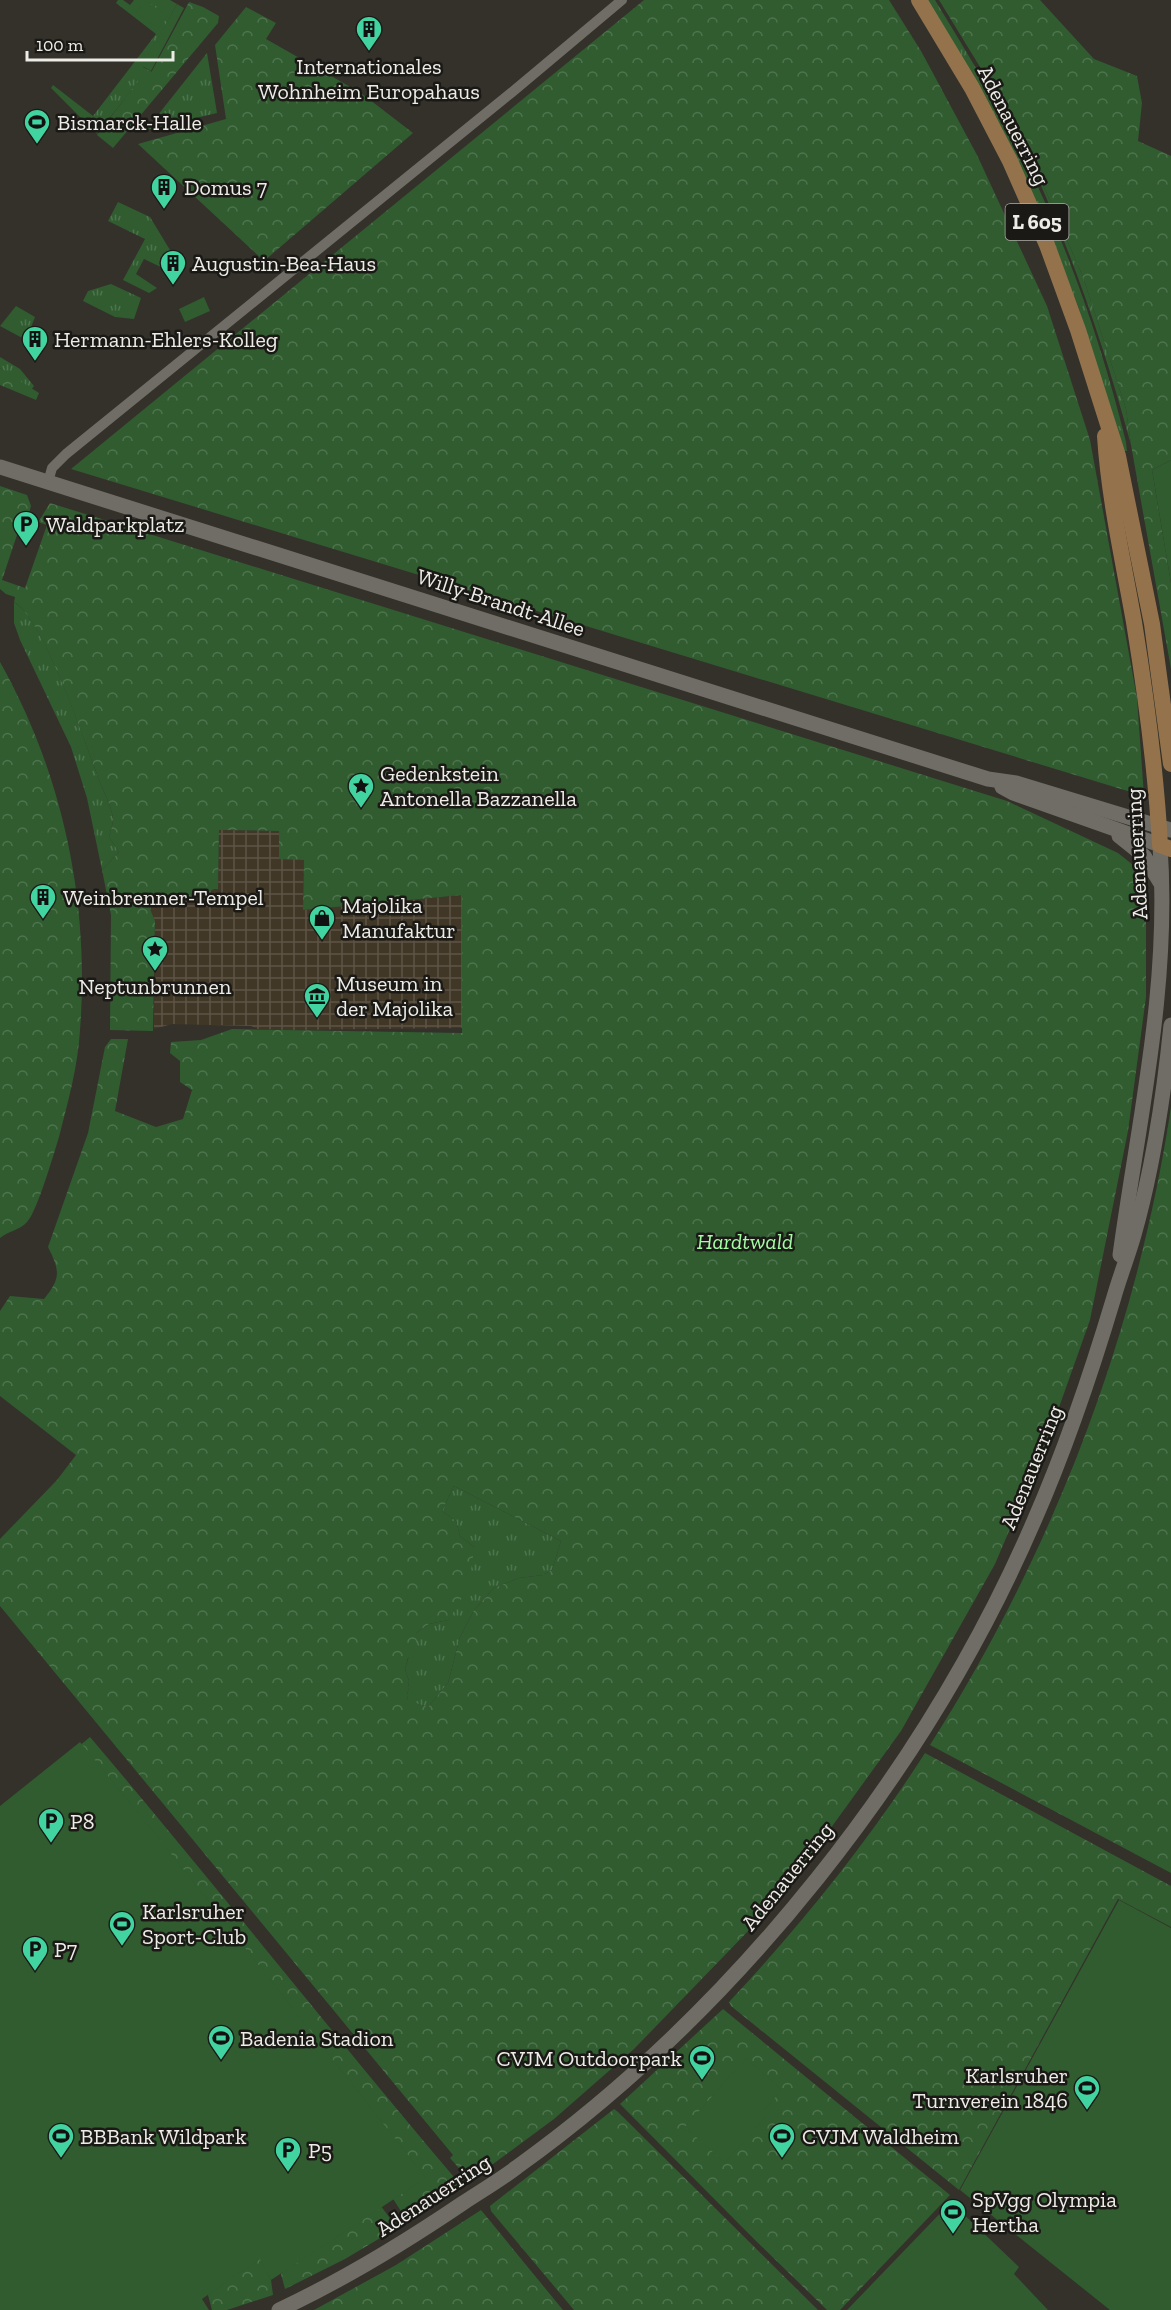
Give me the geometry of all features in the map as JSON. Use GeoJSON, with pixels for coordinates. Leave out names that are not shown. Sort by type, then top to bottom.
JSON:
{"type":"FeatureCollection","features":[{"type":"Feature","properties":{"kind":"main road","name":"Adenauerring"},"geometry":{"type":"LineString","coordinates":[[919,0],[983,109],[1032,208],[1078,330],[1118,456],[1145,589],[1171,764]]}},
{"type":"Feature","properties":{"kind":"main road","name":"Adenauerring"},"geometry":{"type":"LineString","coordinates":[[1103,413],[1106,461],[1144,688],[1166,847],[1162,887],[1162,946],[1152,1059],[1115,1294]]}},
{"type":"Feature","properties":{"kind":"main road","name":"Willy-Brandt-Allee"},"geometry":{"type":"LineString","coordinates":[[0,467],[988,779],[1016,783],[1165,829]]}},
{"type":"Feature","properties":{"kind":"main road","name":"Willy-Brandt-Allee"},"geometry":{"type":"LineString","coordinates":[[988,779],[1014,793],[1166,847]]}},
{"type":"Feature","properties":{"kind":"main road"},"geometry":{"type":"LineString","coordinates":[[1104,825],[1144,856],[1155,871],[1162,887]]}},
{"type":"Feature","properties":{"kind":"main road","name":"Adenauerring"},"geometry":{"type":"LineString","coordinates":[[279,2310],[411,2239],[518,2167],[621,2084],[735,1973],[801,1898],[853,1832],[904,1759],[996,1603],[1034,1523],[1071,1431],[1134,1233],[1166,1066],[1171,1025]]}},
{"type":"Feature","properties":{"kind":"street"},"geometry":{"type":"LineString","coordinates":[[48,482],[52,468],[66,454],[503,100],[622,0]]}},
{"type":"Feature","properties":{"kind":"shaded area"},"geometry":{"type":"Polygon","coordinates":[[[219,830],[279,831],[304,860],[303,910],[462,895],[462,1028],[286,1030],[258,1029],[251,1026],[172,1024],[154,1029],[155,921],[148,904],[181,902],[181,898],[199,897],[218,888],[219,830]]]}},
{"type":"Feature","properties":{"kind":"green space"},"geometry":{"type":"Polygon","coordinates":[[[118,0],[123,0],[130,5],[134,0],[170,0],[177,4],[143,67],[152,72],[147,81],[142,77],[97,134],[51,88],[53,85],[93,116],[156,34],[116,3],[118,0]]]}},
{"type":"Feature","properties":{"kind":"green space"},"geometry":{"type":"Polygon","coordinates":[[[144,0],[167,15],[159,28],[136,13],[144,0]]]}},
{"type":"Feature","properties":{"kind":"green space"},"geometry":{"type":"Polygon","coordinates":[[[644,0],[889,0],[921,51],[977,155],[1047,306],[1090,440],[1137,698],[1144,796],[71,469],[644,0]]]}},
{"type":"Feature","properties":{"kind":"green space"},"geometry":{"type":"Polygon","coordinates":[[[927,0],[935,0],[981,77],[1018,145],[1051,217],[1093,328],[1116,404],[1127,451],[1124,451],[1078,306],[1054,245],[927,0]]]}},
{"type":"Feature","properties":{"kind":"green space"},"geometry":{"type":"Polygon","coordinates":[[[939,0],[1040,0],[1094,59],[1137,76],[1142,103],[1138,141],[1171,156],[1171,460],[1152,470],[1171,583],[1171,669],[1126,409],[1083,277],[1021,134],[939,0]]]}},
{"type":"Feature","properties":{"kind":"green space"},"geometry":{"type":"Polygon","coordinates":[[[189,2],[219,16],[218,23],[113,148],[97,135],[142,76],[147,80],[189,2]]]}},
{"type":"Feature","properties":{"kind":"green space"},"geometry":{"type":"Polygon","coordinates":[[[177,4],[184,8],[151,71],[142,66],[177,4]]]}},
{"type":"Feature","properties":{"kind":"green space"},"geometry":{"type":"Polygon","coordinates":[[[246,7],[276,23],[266,39],[361,93],[413,133],[264,261],[138,144],[226,119],[215,45],[246,7]]]}},
{"type":"Feature","properties":{"kind":"green space"},"geometry":{"type":"Polygon","coordinates":[[[207,53],[217,113],[146,130],[207,53]]]}},
{"type":"Feature","properties":{"kind":"green space"},"geometry":{"type":"Polygon","coordinates":[[[988,81],[1021,134],[1083,277],[1126,409],[1131,445],[1100,342],[1064,240],[1036,174],[988,81]]]}},
{"type":"Feature","properties":{"kind":"green space"},"geometry":{"type":"Polygon","coordinates":[[[118,202],[150,217],[173,255],[165,269],[144,259],[136,274],[157,288],[149,293],[123,280],[145,239],[108,221],[118,202]]]}},
{"type":"Feature","properties":{"kind":"green space"},"geometry":{"type":"Polygon","coordinates":[[[111,284],[141,298],[134,319],[115,317],[83,301],[88,291],[111,284]]]}},
{"type":"Feature","properties":{"kind":"green space"},"geometry":{"type":"Polygon","coordinates":[[[204,297],[210,311],[185,322],[179,309],[204,297]]]}},
{"type":"Feature","properties":{"kind":"green space"},"geometry":{"type":"Polygon","coordinates":[[[16,306],[35,317],[26,340],[0,326],[16,306]]]}},
{"type":"Feature","properties":{"kind":"green space"},"geometry":{"type":"Polygon","coordinates":[[[0,357],[20,369],[34,386],[31,390],[0,368],[0,357]]]}},
{"type":"Feature","properties":{"kind":"green space"},"geometry":{"type":"Polygon","coordinates":[[[0,368],[39,393],[36,400],[0,385],[0,368]]]}},
{"type":"Feature","properties":{"kind":"green space"},"geometry":{"type":"Polygon","coordinates":[[[1171,460],[1171,583],[1152,470],[1171,460]]]}},
{"type":"Feature","properties":{"kind":"green space","name":"Hardtwald"},"geometry":{"type":"Polygon","coordinates":[[[0,486],[27,495],[31,506],[28,517],[39,521],[50,503],[1007,801],[1118,853],[1138,869],[1143,880],[1146,895],[1146,997],[1128,1131],[1090,1320],[1046,1444],[995,1564],[901,1731],[799,1872],[753,1926],[634,2049],[554,2119],[470,2181],[450,2158],[453,2155],[0,1606],[0,1539],[57,1480],[76,1455],[0,1396],[0,1311],[10,1296],[44,1299],[56,1280],[55,1262],[48,1247],[88,1133],[105,1047],[111,1039],[128,1039],[115,1111],[156,1127],[183,1119],[192,1090],[180,1082],[180,1061],[170,1053],[171,1042],[201,1040],[232,1029],[462,1033],[462,895],[303,910],[304,860],[279,859],[279,831],[219,830],[218,889],[199,897],[181,898],[181,902],[148,904],[155,921],[153,1031],[110,1030],[111,915],[102,870],[119,852],[109,837],[113,815],[74,712],[38,632],[14,602],[15,597],[0,589],[0,486]],[[23,517],[2,580],[25,588],[47,525],[23,517]],[[454,1486],[442,1511],[456,1521],[460,1536],[474,1547],[469,1577],[464,1594],[448,1620],[429,1624],[416,1633],[418,1651],[408,1658],[405,1669],[409,1681],[407,1700],[428,1707],[448,1683],[460,1637],[474,1610],[494,1588],[519,1578],[543,1575],[552,1570],[561,1541],[454,1486]]]}},
{"type":"Feature","properties":{"kind":"green space"},"geometry":{"type":"Polygon","coordinates":[[[14,602],[26,613],[51,656],[113,815],[109,837],[119,852],[102,870],[87,798],[71,747],[20,640],[14,623],[14,602]]]}},
{"type":"Feature","properties":{"kind":"green space"},"geometry":{"type":"Polygon","coordinates":[[[0,662],[22,705],[56,794],[76,887],[81,935],[82,982],[79,1043],[75,1070],[59,1137],[31,1216],[21,1227],[0,1238],[0,662]]]}},
{"type":"Feature","properties":{"kind":"green space"},"geometry":{"type":"Polygon","coordinates":[[[1171,1107],[1171,1873],[930,1745],[1015,1596],[1084,1438],[1112,1357],[1136,1275],[1156,1191],[1171,1107]]]}},
{"type":"Feature","properties":{"kind":"green space"},"geometry":{"type":"Polygon","coordinates":[[[454,1486],[561,1541],[552,1570],[543,1575],[519,1578],[494,1588],[474,1610],[460,1637],[448,1683],[428,1707],[407,1701],[409,1681],[405,1669],[416,1633],[429,1624],[448,1620],[474,1547],[460,1536],[456,1521],[442,1511],[454,1486]]]}},
{"type":"Feature","properties":{"kind":"green space"},"geometry":{"type":"Polygon","coordinates":[[[90,1737],[459,2183],[460,2188],[408,2222],[375,2171],[78,1747],[90,1737]]]}},
{"type":"Feature","properties":{"kind":"green space","name":"Karlsruher Sport-Club"},"geometry":{"type":"Polygon","coordinates":[[[80,1742],[154,1832],[426,2178],[271,2280],[260,2259],[202,2299],[209,2310],[0,2310],[0,1806],[80,1742]]]}},
{"type":"Feature","properties":{"kind":"green space"},"geometry":{"type":"Polygon","coordinates":[[[925,1753],[1171,1886],[1171,1927],[1118,1899],[959,2190],[731,2006],[729,2002],[833,1882],[925,1753]]]}},
{"type":"Feature","properties":{"kind":"green space","name":"Karlsruher Turnverein 1846"},"geometry":{"type":"Polygon","coordinates":[[[1119,1900],[1171,1928],[1171,2310],[1110,2310],[960,2190],[1119,1900]]]}},
{"type":"Feature","properties":{"kind":"green space"},"geometry":{"type":"Polygon","coordinates":[[[723,2009],[950,2195],[840,2310],[827,2310],[620,2104],[723,2009]]]}},
{"type":"Feature","properties":{"kind":"green space"},"geometry":{"type":"Polygon","coordinates":[[[746,2058],[782,2090],[763,2111],[767,2115],[725,2163],[685,2127],[746,2058]]]}},
{"type":"Feature","properties":{"kind":"green space"},"geometry":{"type":"Polygon","coordinates":[[[614,2109],[818,2310],[574,2310],[491,2211],[490,2206],[614,2109]]]}},
{"type":"Feature","properties":{"kind":"green space"},"geometry":{"type":"Polygon","coordinates":[[[359,2176],[397,2228],[345,2259],[285,2289],[281,2274],[359,2176]]]}},
{"type":"Feature","properties":{"kind":"green space","name":"SpVgg Olympia Hertha"},"geometry":{"type":"Polygon","coordinates":[[[951,2202],[1019,2267],[1014,2274],[1048,2310],[847,2310],[951,2202]]]}},
{"type":"Feature","properties":{"kind":"green space"},"geometry":{"type":"Polygon","coordinates":[[[481,2210],[563,2310],[314,2310],[396,2265],[481,2210]]]}},
{"type":"Feature","properties":{"kind":"green space"},"geometry":{"type":"Polygon","coordinates":[[[261,2258],[271,2280],[273,2295],[227,2310],[212,2310],[205,2284],[221,2283],[261,2258]]]}},
{"type":"Feature","properties":{"kind":"place","name":"Internationales Wohnheim Europahaus"},"geometry":{"type":"Point","coordinates":[369,52]}},
{"type":"Feature","properties":{"kind":"place","name":"Bismarck-Halle"},"geometry":{"type":"Point","coordinates":[37,145]}},
{"type":"Feature","properties":{"kind":"place","name":"Domus 7"},"geometry":{"type":"Point","coordinates":[164,210]}},
{"type":"Feature","properties":{"kind":"place","name":"Augustin-Bea-Haus"},"geometry":{"type":"Point","coordinates":[173,286]}},
{"type":"Feature","properties":{"kind":"place","name":"Hermann-Ehlers-Kolleg"},"geometry":{"type":"Point","coordinates":[35,362]}},
{"type":"Feature","properties":{"kind":"place","name":"Waldparkplatz"},"geometry":{"type":"Point","coordinates":[26,547]}},
{"type":"Feature","properties":{"kind":"place","name":"Gedenkstein Antonella Bazzanella"},"geometry":{"type":"Point","coordinates":[361,809]}},
{"type":"Feature","properties":{"kind":"place","name":"Weinbrenner-Tempel"},"geometry":{"type":"Point","coordinates":[43,920]}},
{"type":"Feature","properties":{"kind":"place","name":"Majolika Manufaktur"},"geometry":{"type":"Point","coordinates":[322,941]}},
{"type":"Feature","properties":{"kind":"place","name":"Neptunbrunnen"},"geometry":{"type":"Point","coordinates":[155,972]}},
{"type":"Feature","properties":{"kind":"place","name":"Museum in der Majolika"},"geometry":{"type":"Point","coordinates":[317,1019]}},
{"type":"Feature","properties":{"kind":"place","name":"P8"},"geometry":{"type":"Point","coordinates":[51,1844]}},
{"type":"Feature","properties":{"kind":"place","name":"Karlsruher Sport-Club"},"geometry":{"type":"Point","coordinates":[122,1947]}},
{"type":"Feature","properties":{"kind":"place","name":"P7"},"geometry":{"type":"Point","coordinates":[35,1972]}},
{"type":"Feature","properties":{"kind":"place","name":"Badenia Stadion"},"geometry":{"type":"Point","coordinates":[221,2061]}},
{"type":"Feature","properties":{"kind":"place","name":"CVJM Outdoorpark"},"geometry":{"type":"Point","coordinates":[702,2081]}},
{"type":"Feature","properties":{"kind":"place","name":"Karlsruher Turnverein 1846"},"geometry":{"type":"Point","coordinates":[1087,2111]}},
{"type":"Feature","properties":{"kind":"place","name":"BBBank Wildpark"},"geometry":{"type":"Point","coordinates":[61,2159]}},
{"type":"Feature","properties":{"kind":"place","name":"CVJM Waldheim"},"geometry":{"type":"Point","coordinates":[782,2159]}},
{"type":"Feature","properties":{"kind":"place","name":"P5"},"geometry":{"type":"Point","coordinates":[288,2173]}},
{"type":"Feature","properties":{"kind":"place","name":"SpVgg Olympia Hertha"},"geometry":{"type":"Point","coordinates":[953,2235]}}]}
